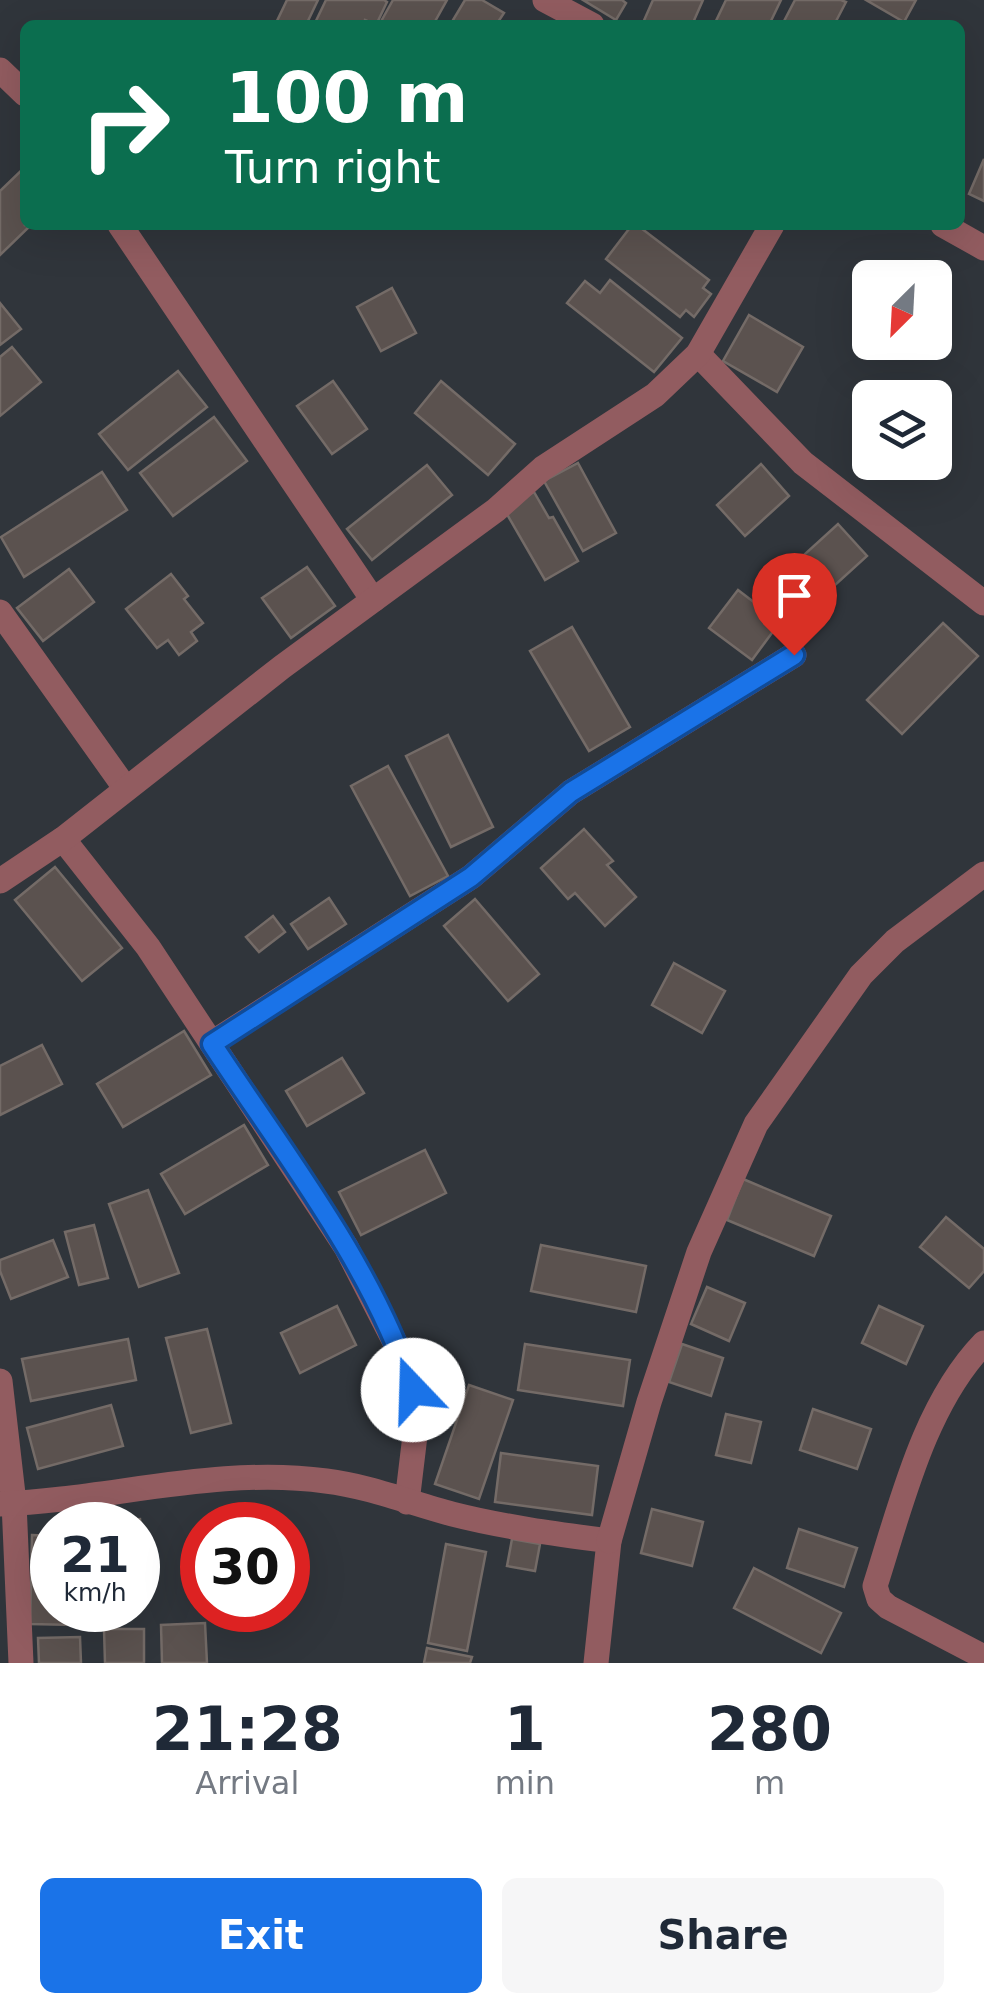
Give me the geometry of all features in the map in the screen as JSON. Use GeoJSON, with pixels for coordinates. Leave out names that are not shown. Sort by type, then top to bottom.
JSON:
{"type":"FeatureCollection","features":[{"type":"Feature","properties":{"kind":"street"},"geometry":{"type":"LineString","coordinates":[[544,0],[582,20]]}},
{"type":"Feature","properties":{"kind":"street"},"geometry":{"type":"LineString","coordinates":[[0,70],[20,89]]}},
{"type":"Feature","properties":{"kind":"street"},"geometry":{"type":"LineString","coordinates":[[123,230],[373,600]]}},
{"type":"Feature","properties":{"kind":"street"},"geometry":{"type":"LineString","coordinates":[[0,881],[63,839],[496,510],[543,468],[655,394],[698,354],[769,230]]}},
{"type":"Feature","properties":{"kind":"street"},"geometry":{"type":"LineString","coordinates":[[952,230],[984,248]]}},
{"type":"Feature","properties":{"kind":"street"},"geometry":{"type":"LineString","coordinates":[[698,354],[803,463],[984,602]]}},
{"type":"Feature","properties":{"kind":"street"},"geometry":{"type":"LineString","coordinates":[[0,612],[126,789]]}},
{"type":"Feature","properties":{"kind":"street"},"geometry":{"type":"LineString","coordinates":[[212,1044],[471,877],[571,792],[794,655]]}},
{"type":"Feature","properties":{"kind":"street"},"geometry":{"type":"LineString","coordinates":[[63,839],[148,948],[346,1247],[403,1358],[413,1390],[417,1418],[407,1502]]}},
{"type":"Feature","properties":{"kind":"street"},"geometry":{"type":"LineString","coordinates":[[596,1663],[609,1541],[649,1402],[699,1252],[756,1124],[861,975],[895,941],[984,874]]}},
{"type":"Feature","properties":{"kind":"street"},"geometry":{"type":"LineString","coordinates":[[984,1343],[951,1389],[919,1449],[875,1586],[879,1599],[888,1607],[984,1656]]}},
{"type":"Feature","properties":{"kind":"street"},"geometry":{"type":"LineString","coordinates":[[0,1381],[20,1663]]}},
{"type":"Feature","properties":{"kind":"street"},"geometry":{"type":"LineString","coordinates":[[7,1504],[167,1485],[270,1478],[328,1481],[547,1533],[609,1541]]}},
{"type":"Feature","properties":{"kind":"building"},"geometry":{"type":"Polygon","coordinates":[[[287,0],[318,0],[308,20],[277,20],[287,0]]]}},
{"type":"Feature","properties":{"kind":"building"},"geometry":{"type":"Polygon","coordinates":[[[326,0],[387,2],[378,20],[316,20],[326,0]]]}},
{"type":"Feature","properties":{"kind":"building"},"geometry":{"type":"Polygon","coordinates":[[[393,0],[447,0],[436,20],[382,20],[393,0]]]}},
{"type":"Feature","properties":{"kind":"building"},"geometry":{"type":"Polygon","coordinates":[[[465,0],[482,0],[504,13],[499,20],[453,20],[465,0]]]}},
{"type":"Feature","properties":{"kind":"building"},"geometry":{"type":"Polygon","coordinates":[[[583,0],[622,0],[626,3],[616,20],[583,0]]]}},
{"type":"Feature","properties":{"kind":"building"},"geometry":{"type":"Polygon","coordinates":[[[653,0],[703,0],[694,20],[644,20],[653,0]]]}},
{"type":"Feature","properties":{"kind":"building"},"geometry":{"type":"Polygon","coordinates":[[[726,0],[781,0],[771,20],[716,20],[726,0]]]}},
{"type":"Feature","properties":{"kind":"building"},"geometry":{"type":"Polygon","coordinates":[[[795,0],[846,2],[837,20],[785,20],[795,0]]]}},
{"type":"Feature","properties":{"kind":"building"},"geometry":{"type":"Polygon","coordinates":[[[866,0],[916,0],[905,20],[866,0]]]}},
{"type":"Feature","properties":{"kind":"building"},"geometry":{"type":"Polygon","coordinates":[[[984,159],[984,201],[969,194],[984,159]]]}},
{"type":"Feature","properties":{"kind":"building"},"geometry":{"type":"Polygon","coordinates":[[[20,172],[20,230],[26,230],[0,255],[0,191],[20,172]]]}},
{"type":"Feature","properties":{"kind":"building"},"geometry":{"type":"Polygon","coordinates":[[[628,230],[644,230],[709,280],[703,288],[711,294],[694,317],[686,310],[680,317],[606,259],[628,230]]]}},
{"type":"Feature","properties":{"kind":"building"},"geometry":{"type":"Polygon","coordinates":[[[610,280],[682,338],[654,372],[567,303],[585,281],[600,293],[610,280]]]}},
{"type":"Feature","properties":{"kind":"building"},"geometry":{"type":"Polygon","coordinates":[[[392,288],[416,333],[381,351],[357,307],[392,288]]]}},
{"type":"Feature","properties":{"kind":"building"},"geometry":{"type":"Polygon","coordinates":[[[0,303],[21,329],[0,345],[0,303]]]}},
{"type":"Feature","properties":{"kind":"building"},"geometry":{"type":"Polygon","coordinates":[[[749,315],[803,347],[777,392],[723,361],[749,315]]]}},
{"type":"Feature","properties":{"kind":"building"},"geometry":{"type":"Polygon","coordinates":[[[12,347],[41,382],[0,416],[0,357],[12,347]]]}},
{"type":"Feature","properties":{"kind":"building"},"geometry":{"type":"Polygon","coordinates":[[[178,371],[207,407],[128,470],[99,434],[178,371]]]}},
{"type":"Feature","properties":{"kind":"building"},"geometry":{"type":"Polygon","coordinates":[[[333,381],[367,429],[332,454],[297,406],[333,381]]]}},
{"type":"Feature","properties":{"kind":"building"},"geometry":{"type":"Polygon","coordinates":[[[441,381],[515,444],[488,475],[415,413],[441,381]]]}},
{"type":"Feature","properties":{"kind":"building"},"geometry":{"type":"Polygon","coordinates":[[[214,417],[247,461],[173,516],[140,473],[214,417]]]}},
{"type":"Feature","properties":{"kind":"building"},"geometry":{"type":"Polygon","coordinates":[[[578,463],[616,533],[583,551],[544,481],[578,463]]]}},
{"type":"Feature","properties":{"kind":"building"},"geometry":{"type":"Polygon","coordinates":[[[761,464],[789,496],[745,536],[717,505],[761,464]]]}},
{"type":"Feature","properties":{"kind":"building"},"geometry":{"type":"Polygon","coordinates":[[[427,465],[452,495],[372,560],[347,529],[427,465]]]}},
{"type":"Feature","properties":{"kind":"building"},"geometry":{"type":"Polygon","coordinates":[[[102,472],[127,510],[24,577],[1,537],[102,472]]]}},
{"type":"Feature","properties":{"kind":"building"},"geometry":{"type":"Polygon","coordinates":[[[534,492],[578,561],[545,580],[504,509],[534,492]]]}},
{"type":"Feature","properties":{"kind":"building"},"geometry":{"type":"Polygon","coordinates":[[[838,524],[867,556],[790,626],[761,594],[838,524]]]}},
{"type":"Feature","properties":{"kind":"building"},"geometry":{"type":"Polygon","coordinates":[[[307,567],[335,606],[291,638],[262,598],[307,567]]]}},
{"type":"Feature","properties":{"kind":"building"},"geometry":{"type":"Polygon","coordinates":[[[69,569],[94,602],[43,641],[17,608],[69,569]]]}},
{"type":"Feature","properties":{"kind":"building"},"geometry":{"type":"Polygon","coordinates":[[[171,574],[203,623],[191,632],[197,641],[179,655],[168,640],[157,648],[126,609],[171,574]]]}},
{"type":"Feature","properties":{"kind":"building"},"geometry":{"type":"Polygon","coordinates":[[[738,590],[780,622],[752,660],[709,628],[738,590]]]}},
{"type":"Feature","properties":{"kind":"building"},"geometry":{"type":"Polygon","coordinates":[[[943,623],[978,656],[902,734],[867,700],[943,623]]]}},
{"type":"Feature","properties":{"kind":"building"},"geometry":{"type":"Polygon","coordinates":[[[572,627],[630,727],[589,751],[530,651],[572,627]]]}},
{"type":"Feature","properties":{"kind":"building"},"geometry":{"type":"Polygon","coordinates":[[[448,735],[493,827],[451,847],[406,756],[448,735]]]}},
{"type":"Feature","properties":{"kind":"building"},"geometry":{"type":"Polygon","coordinates":[[[388,766],[448,876],[410,896],[351,786],[388,766]]]}},
{"type":"Feature","properties":{"kind":"building"},"geometry":{"type":"Polygon","coordinates":[[[584,829],[613,861],[607,865],[636,897],[605,926],[575,893],[568,899],[541,868],[584,829]]]}},
{"type":"Feature","properties":{"kind":"building"},"geometry":{"type":"Polygon","coordinates":[[[55,867],[122,948],[82,981],[15,900],[55,867]]]}},
{"type":"Feature","properties":{"kind":"building"},"geometry":{"type":"Polygon","coordinates":[[[329,898],[346,924],[308,949],[291,924],[329,898]]]}},
{"type":"Feature","properties":{"kind":"building"},"geometry":{"type":"Polygon","coordinates":[[[475,899],[539,974],[508,1001],[444,926],[475,899]]]}},
{"type":"Feature","properties":{"kind":"building"},"geometry":{"type":"Polygon","coordinates":[[[273,916],[285,932],[259,952],[246,937],[273,916]]]}},
{"type":"Feature","properties":{"kind":"building"},"geometry":{"type":"Polygon","coordinates":[[[674,963],[725,991],[702,1033],[652,1005],[674,963]]]}},
{"type":"Feature","properties":{"kind":"building"},"geometry":{"type":"Polygon","coordinates":[[[184,1031],[211,1075],[123,1127],[97,1084],[184,1031]]]}},
{"type":"Feature","properties":{"kind":"building"},"geometry":{"type":"Polygon","coordinates":[[[42,1045],[62,1084],[0,1115],[0,1066],[42,1045]]]}},
{"type":"Feature","properties":{"kind":"building"},"geometry":{"type":"Polygon","coordinates":[[[342,1058],[364,1093],[307,1126],[286,1091],[342,1058]]]}},
{"type":"Feature","properties":{"kind":"building"},"geometry":{"type":"Polygon","coordinates":[[[244,1125],[268,1165],[185,1214],[161,1174],[244,1125]]]}},
{"type":"Feature","properties":{"kind":"building"},"geometry":{"type":"Polygon","coordinates":[[[425,1150],[446,1193],[361,1235],[339,1192],[425,1150]]]}},
{"type":"Feature","properties":{"kind":"building"},"geometry":{"type":"Polygon","coordinates":[[[743,1179],[831,1216],[814,1256],[727,1220],[743,1179]]]}},
{"type":"Feature","properties":{"kind":"building"},"geometry":{"type":"Polygon","coordinates":[[[148,1190],[179,1273],[139,1287],[109,1204],[148,1190]]]}},
{"type":"Feature","properties":{"kind":"building"},"geometry":{"type":"Polygon","coordinates":[[[946,1217],[984,1249],[984,1271],[969,1288],[920,1247],[946,1217]]]}},
{"type":"Feature","properties":{"kind":"building"},"geometry":{"type":"Polygon","coordinates":[[[94,1225],[108,1278],[79,1285],[65,1232],[94,1225]]]}},
{"type":"Feature","properties":{"kind":"building"},"geometry":{"type":"Polygon","coordinates":[[[53,1240],[68,1277],[11,1299],[0,1260],[53,1240]]]}},
{"type":"Feature","properties":{"kind":"building"},"geometry":{"type":"Polygon","coordinates":[[[541,1245],[646,1266],[636,1312],[531,1291],[541,1245]]]}},
{"type":"Feature","properties":{"kind":"building"},"geometry":{"type":"Polygon","coordinates":[[[707,1287],[745,1303],[729,1341],[691,1324],[707,1287]]]}},
{"type":"Feature","properties":{"kind":"building"},"geometry":{"type":"Polygon","coordinates":[[[337,1306],[356,1345],[300,1373],[281,1333],[337,1306]]]}},
{"type":"Feature","properties":{"kind":"building"},"geometry":{"type":"Polygon","coordinates":[[[879,1306],[923,1326],[906,1364],[862,1343],[879,1306]]]}},
{"type":"Feature","properties":{"kind":"building"},"geometry":{"type":"Polygon","coordinates":[[[207,1329],[231,1423],[191,1433],[166,1338],[207,1329]]]}},
{"type":"Feature","properties":{"kind":"building"},"geometry":{"type":"Polygon","coordinates":[[[128,1339],[136,1380],[31,1401],[22,1359],[128,1339]]]}},
{"type":"Feature","properties":{"kind":"building"},"geometry":{"type":"Polygon","coordinates":[[[525,1344],[630,1360],[623,1406],[518,1390],[525,1344]]]}},
{"type":"Feature","properties":{"kind":"building"},"geometry":{"type":"Polygon","coordinates":[[[682,1344],[723,1358],[711,1396],[669,1382],[682,1344]]]}},
{"type":"Feature","properties":{"kind":"building"},"geometry":{"type":"Polygon","coordinates":[[[469,1385],[513,1400],[479,1499],[435,1484],[469,1385]]]}},
{"type":"Feature","properties":{"kind":"building"},"geometry":{"type":"Polygon","coordinates":[[[111,1405],[123,1446],[38,1469],[27,1428],[111,1405]]]}},
{"type":"Feature","properties":{"kind":"building"},"geometry":{"type":"Polygon","coordinates":[[[813,1409],[871,1429],[857,1469],[800,1450],[813,1409]]]}},
{"type":"Feature","properties":{"kind":"building"},"geometry":{"type":"Polygon","coordinates":[[[726,1414],[761,1422],[751,1463],[716,1455],[726,1414]]]}},
{"type":"Feature","properties":{"kind":"building"},"geometry":{"type":"Polygon","coordinates":[[[501,1453],[598,1466],[592,1515],[495,1502],[501,1453]]]}},
{"type":"Feature","properties":{"kind":"building"},"geometry":{"type":"Polygon","coordinates":[[[652,1509],[703,1522],[692,1566],[641,1553],[652,1509]]]}},
{"type":"Feature","properties":{"kind":"building"},"geometry":{"type":"Polygon","coordinates":[[[799,1529],[857,1548],[844,1587],[787,1568],[799,1529]]]}},
{"type":"Feature","properties":{"kind":"building"},"geometry":{"type":"Polygon","coordinates":[[[512,1539],[540,1544],[535,1571],[507,1566],[512,1539]]]}},
{"type":"Feature","properties":{"kind":"building"},"geometry":{"type":"Polygon","coordinates":[[[446,1544],[486,1552],[467,1651],[428,1643],[446,1544]]]}},
{"type":"Feature","properties":{"kind":"building"},"geometry":{"type":"Polygon","coordinates":[[[754,1568],[841,1613],[821,1653],[734,1608],[754,1568]]]}},
{"type":"Feature","properties":{"kind":"building"},"geometry":{"type":"Polygon","coordinates":[[[180,1624],[180,1632],[205,1632],[207,1663],[162,1663],[161,1625],[180,1624]]]}},
{"type":"Feature","properties":{"kind":"building"},"geometry":{"type":"Polygon","coordinates":[[[104,1632],[144,1632],[144,1663],[105,1663],[104,1632]]]}},
{"type":"Feature","properties":{"kind":"building"},"geometry":{"type":"Polygon","coordinates":[[[80,1637],[81,1663],[39,1663],[38,1638],[80,1637]]]}},
{"type":"Feature","properties":{"kind":"building"},"geometry":{"type":"Polygon","coordinates":[[[427,1648],[472,1657],[470,1663],[424,1663],[427,1648]]]}},
{"type":"Feature","properties":{"kind":"route"},"geometry":{"type":"LineString","coordinates":[[413,1390],[403,1358],[346,1247],[212,1044],[471,877],[571,792],[794,655]]}}]}
